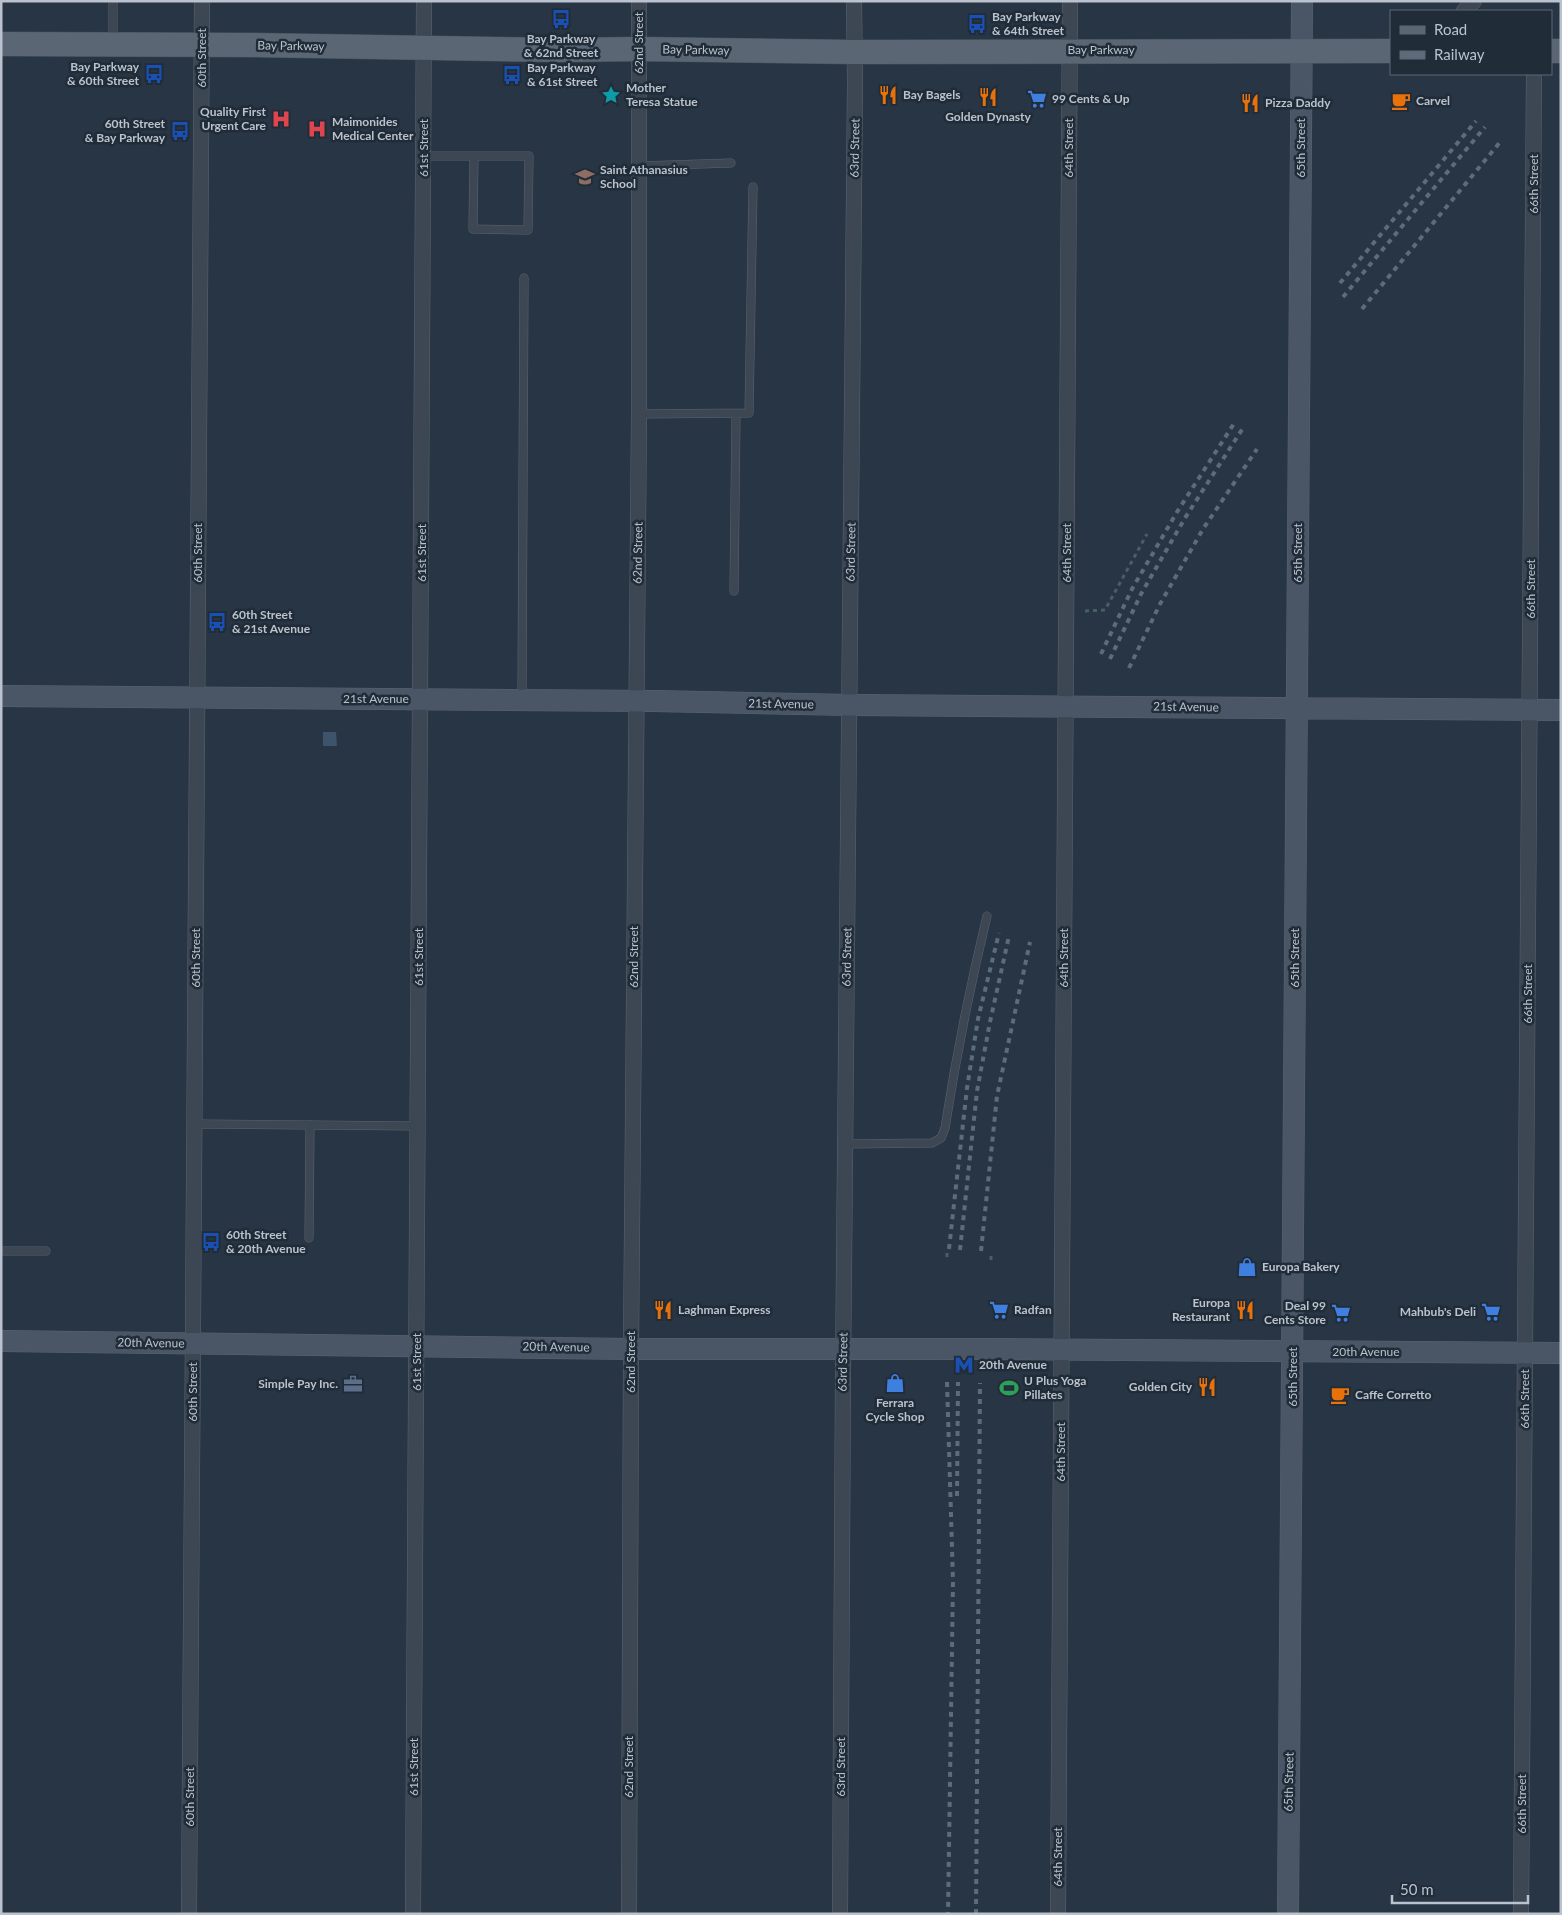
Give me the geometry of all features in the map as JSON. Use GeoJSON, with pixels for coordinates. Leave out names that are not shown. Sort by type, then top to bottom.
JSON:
{"type":"FeatureCollection","features":[{"type":"Feature","properties":{"kind":"main road","name":"Bay Parkway"},"geometry":{"type":"LineString","coordinates":[[1,44],[854,52],[1070,50],[1390,51]]}},
{"type":"Feature","properties":{"kind":"street","name":"60th Street"},"geometry":{"type":"LineString","coordinates":[[189,1914],[202,1]]}},
{"type":"Feature","properties":{"kind":"street","name":"61st Street"},"geometry":{"type":"LineString","coordinates":[[413,1914],[424,1]]}},
{"type":"Feature","properties":{"kind":"street","name":"62nd Street"},"geometry":{"type":"LineString","coordinates":[[629,1914],[630,1349],[639,414],[639,1]]}},
{"type":"Feature","properties":{"kind":"street","name":"63rd Street"},"geometry":{"type":"LineString","coordinates":[[840,1914],[843,1348],[855,104],[854,1]]}},
{"type":"Feature","properties":{"kind":"street","name":"64th Street"},"geometry":{"type":"LineString","coordinates":[[1058,1914],[1070,1]]}},
{"type":"Feature","properties":{"kind":"street","name":"65th Street"},"geometry":{"type":"LineString","coordinates":[[1288,1914],[1302,1]]}},
{"type":"Feature","properties":{"kind":"street"},"geometry":{"type":"LineString","coordinates":[[1465,10],[1474,1]]}},
{"type":"Feature","properties":{"kind":"street","name":"66th Street"},"geometry":{"type":"LineString","coordinates":[[1521,1914],[1534,75]]}},
{"type":"Feature","properties":{"kind":"street","name":"21st Avenue"},"geometry":{"type":"LineString","coordinates":[[1,696],[1561,710]]}},
{"type":"Feature","properties":{"kind":"street","name":"20th Avenue"},"geometry":{"type":"LineString","coordinates":[[1,1341],[630,1349],[843,1348],[1561,1353]]}},
{"type":"Feature","properties":{"kind":"lane"},"geometry":{"type":"LineString","coordinates":[[113,1],[113,46]]}},
{"type":"Feature","properties":{"kind":"lane"},"geometry":{"type":"LineString","coordinates":[[424,156],[474,156],[528,156],[528,230],[473,230],[474,156]]}},
{"type":"Feature","properties":{"kind":"lane"},"geometry":{"type":"LineString","coordinates":[[639,166],[731,163]]}},
{"type":"Feature","properties":{"kind":"lane"},"geometry":{"type":"LineString","coordinates":[[639,414],[749,413],[753,187]]}},
{"type":"Feature","properties":{"kind":"lane"},"geometry":{"type":"LineString","coordinates":[[522,700],[524,278]]}},
{"type":"Feature","properties":{"kind":"lane"},"geometry":{"type":"LineString","coordinates":[[734,591],[736,414]]}},
{"type":"Feature","properties":{"kind":"lane"},"geometry":{"type":"LineString","coordinates":[[845,1144],[932,1143],[941,1138],[945,1128],[954,1066],[969,989],[986,916]]}},
{"type":"Feature","properties":{"kind":"lane"},"geometry":{"type":"LineString","coordinates":[[195,1124],[418,1126]]}},
{"type":"Feature","properties":{"kind":"lane"},"geometry":{"type":"LineString","coordinates":[[309,1238],[310,1125]]}},
{"type":"Feature","properties":{"kind":"lane"},"geometry":{"type":"LineString","coordinates":[[1,1251],[46,1250]]}},
{"type":"Feature","properties":{"kind":"path"},"geometry":{"type":"LineString","coordinates":[[1085,611],[1104,610],[1147,534]]}},
{"type":"Feature","properties":{"kind":"path"},"geometry":{"type":"LineString","coordinates":[[947,1250],[947,1257]]}},
{"type":"Feature","properties":{"kind":"path"},"geometry":{"type":"LineString","coordinates":[[991,1253],[991,1260]]}},
{"type":"Feature","properties":{"kind":"water"},"geometry":{"type":"Polygon","coordinates":[[[323,732],[336,732],[337,746],[323,746],[323,732]]]}},
{"type":"Feature","properties":{"kind":"railway"},"geometry":{"type":"LineString","coordinates":[[1340,283],[1476,121]]}},
{"type":"Feature","properties":{"kind":"railway"},"geometry":{"type":"LineString","coordinates":[[1343,297],[1485,127]]}},
{"type":"Feature","properties":{"kind":"railway"},"geometry":{"type":"LineString","coordinates":[[1362,309],[1501,141]]}},
{"type":"Feature","properties":{"kind":"railway"},"geometry":{"type":"LineString","coordinates":[[1101,654],[1132,589],[1177,512],[1235,422]]}},
{"type":"Feature","properties":{"kind":"railway"},"geometry":{"type":"LineString","coordinates":[[1110,659],[1141,594],[1185,518],[1243,428]]}},
{"type":"Feature","properties":{"kind":"railway"},"geometry":{"type":"LineString","coordinates":[[1129,668],[1160,604],[1203,529],[1257,449]]}},
{"type":"Feature","properties":{"kind":"railway"},"geometry":{"type":"LineString","coordinates":[[949,1249],[967,1088],[978,1019],[999,933]]}},
{"type":"Feature","properties":{"kind":"railway"},"geometry":{"type":"LineString","coordinates":[[960,1250],[977,1091],[1009,936]]}},
{"type":"Feature","properties":{"kind":"railway"},"geometry":{"type":"LineString","coordinates":[[981,1251],[997,1096],[1030,942]]}},
{"type":"Feature","properties":{"kind":"railway"},"geometry":{"type":"LineString","coordinates":[[947,1382],[953,1581],[948,1914]]}},
{"type":"Feature","properties":{"kind":"railway"},"geometry":{"type":"LineString","coordinates":[[957,1496],[958,1382]]}},
{"type":"Feature","properties":{"kind":"railway"},"geometry":{"type":"LineString","coordinates":[[976,1914],[980,1383]]}},
{"type":"Feature","properties":{"kind":"place","name":"Bay Parkway & 62nd Street"},"geometry":{"type":"Point","coordinates":[561,19]}},
{"type":"Feature","properties":{"kind":"place","name":"Bay Parkway & 64th Street"},"geometry":{"type":"Point","coordinates":[977,24]}},
{"type":"Feature","properties":{"kind":"place","name":"Bay Parkway & 60th Street"},"geometry":{"type":"Point","coordinates":[154,74]}},
{"type":"Feature","properties":{"kind":"place","name":"Bay Parkway & 61st Street"},"geometry":{"type":"Point","coordinates":[512,75]}},
{"type":"Feature","properties":{"kind":"place","name":"Mother Teresa Statue"},"geometry":{"type":"Point","coordinates":[611,95]}},
{"type":"Feature","properties":{"kind":"place","name":"Bay Bagels"},"geometry":{"type":"Point","coordinates":[888,95]}},
{"type":"Feature","properties":{"kind":"place","name":"Golden Dynasty"},"geometry":{"type":"Point","coordinates":[988,97]}},
{"type":"Feature","properties":{"kind":"place","name":"99 Cents & Up"},"geometry":{"type":"Point","coordinates":[1037,99]}},
{"type":"Feature","properties":{"kind":"place","name":"Carvel"},"geometry":{"type":"Point","coordinates":[1401,101]}},
{"type":"Feature","properties":{"kind":"place","name":"Pizza Daddy"},"geometry":{"type":"Point","coordinates":[1250,103]}},
{"type":"Feature","properties":{"kind":"place","name":"Quality First Urgent Care"},"geometry":{"type":"Point","coordinates":[281,119]}},
{"type":"Feature","properties":{"kind":"place","name":"Maimonides Medical Center"},"geometry":{"type":"Point","coordinates":[317,129]}},
{"type":"Feature","properties":{"kind":"place","name":"60th Street & Bay Parkway"},"geometry":{"type":"Point","coordinates":[180,131]}},
{"type":"Feature","properties":{"kind":"place","name":"Saint Athanasius School"},"geometry":{"type":"Point","coordinates":[585,177]}},
{"type":"Feature","properties":{"kind":"place","name":"60th Street & 21st Avenue"},"geometry":{"type":"Point","coordinates":[217,622]}},
{"type":"Feature","properties":{"kind":"place","name":"60th Street & 20th Avenue"},"geometry":{"type":"Point","coordinates":[211,1242]}},
{"type":"Feature","properties":{"kind":"place","name":"Europa Bakery"},"geometry":{"type":"Point","coordinates":[1247,1267]}},
{"type":"Feature","properties":{"kind":"place","name":"Laghman Express"},"geometry":{"type":"Point","coordinates":[663,1310]}},
{"type":"Feature","properties":{"kind":"place","name":"Radfan"},"geometry":{"type":"Point","coordinates":[999,1310]}},
{"type":"Feature","properties":{"kind":"place","name":"Europa Restaurant"},"geometry":{"type":"Point","coordinates":[1245,1310]}},
{"type":"Feature","properties":{"kind":"place","name":"Mahbub's Deli"},"geometry":{"type":"Point","coordinates":[1491,1312]}},
{"type":"Feature","properties":{"kind":"place","name":"Deal 99 Cents Store"},"geometry":{"type":"Point","coordinates":[1341,1313]}},
{"type":"Feature","properties":{"kind":"place","name":"20th Avenue"},"geometry":{"type":"Point","coordinates":[964,1365]}},
{"type":"Feature","properties":{"kind":"place","name":"Ferrara Cycle Shop"},"geometry":{"type":"Point","coordinates":[895,1383]}},
{"type":"Feature","properties":{"kind":"place","name":"Simple Pay Inc."},"geometry":{"type":"Point","coordinates":[353,1384]}},
{"type":"Feature","properties":{"kind":"place","name":"Golden City"},"geometry":{"type":"Point","coordinates":[1207,1387]}},
{"type":"Feature","properties":{"kind":"place","name":"U Plus Yoga Pillates"},"geometry":{"type":"Point","coordinates":[1009,1388]}},
{"type":"Feature","properties":{"kind":"place","name":"Caffe Corretto"},"geometry":{"type":"Point","coordinates":[1340,1395]}}]}
